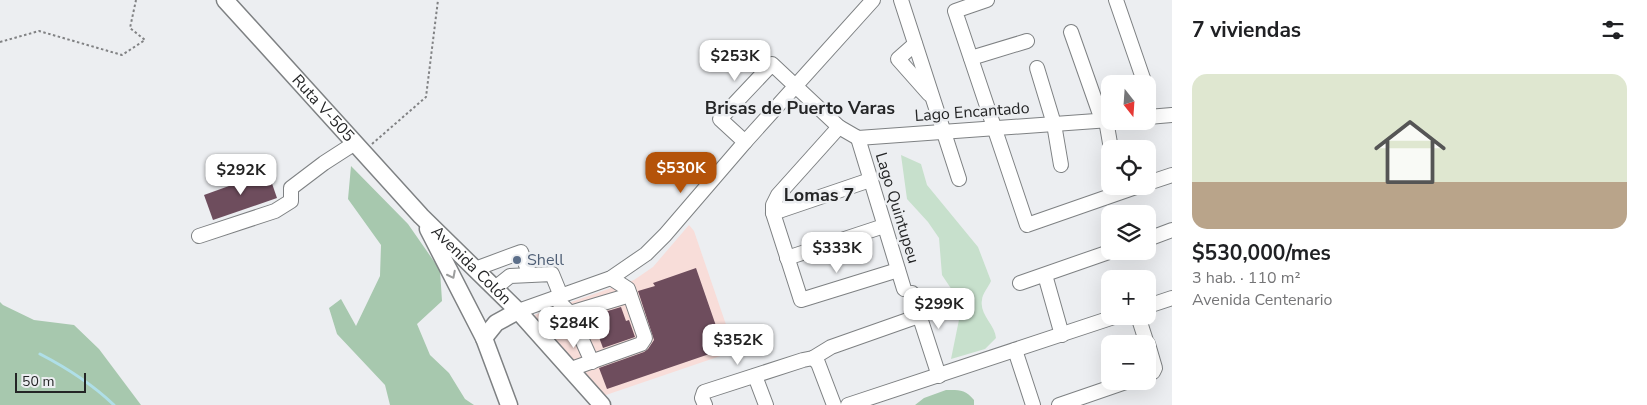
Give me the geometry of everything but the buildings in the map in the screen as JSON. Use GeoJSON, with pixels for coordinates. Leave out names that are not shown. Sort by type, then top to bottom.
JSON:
{"type":"FeatureCollection","features":[{"type":"Feature","properties":{"kind":"main road","name":"Ruta V-505"},"geometry":{"type":"LineString","coordinates":[[225,0],[421,216]]}},
{"type":"Feature","properties":{"kind":"main road","name":"Avenida Colón"},"geometry":{"type":"LineString","coordinates":[[421,216],[518,311],[602,405]]}},
{"type":"Feature","properties":{"kind":"main road"},"geometry":{"type":"LineString","coordinates":[[421,216],[484,338],[509,405]]}},
{"type":"Feature","properties":{"kind":"main road"},"geometry":{"type":"LineString","coordinates":[[484,338],[496,323],[518,311]]}},
{"type":"Feature","properties":{"kind":"street"},"geometry":{"type":"LineString","coordinates":[[518,311],[611,278],[635,263],[656,245],[745,142],[873,0]]}},
{"type":"Feature","properties":{"kind":"street"},"geometry":{"type":"LineString","coordinates":[[901,0],[959,179]]}},
{"type":"Feature","properties":{"kind":"street"},"geometry":{"type":"LineString","coordinates":[[987,0],[955,11],[1027,225],[1106,195]]}},
{"type":"Feature","properties":{"kind":"street"},"geometry":{"type":"LineString","coordinates":[[1116,0],[1142,75]]}},
{"type":"Feature","properties":{"kind":"street"},"geometry":{"type":"LineString","coordinates":[[1071,32],[1101,107]]}},
{"type":"Feature","properties":{"kind":"street"},"geometry":{"type":"LineString","coordinates":[[971,58],[1027,41]]}},
{"type":"Feature","properties":{"kind":"street"},"geometry":{"type":"LineString","coordinates":[[915,44],[898,59],[934,100]]}},
{"type":"Feature","properties":{"kind":"street"},"geometry":{"type":"LineString","coordinates":[[745,142],[720,119],[772,64],[839,126],[858,138]]}},
{"type":"Feature","properties":{"kind":"street"},"geometry":{"type":"LineString","coordinates":[[1037,68],[1054,124],[1061,165]]}},
{"type":"Feature","properties":{"kind":"street"},"geometry":{"type":"LineString","coordinates":[[1156,116],[1172,115]]}},
{"type":"Feature","properties":{"kind":"street","name":"Lago Encantado"},"geometry":{"type":"LineString","coordinates":[[858,138],[1101,120]]}},
{"type":"Feature","properties":{"kind":"street"},"geometry":{"type":"LineString","coordinates":[[839,126],[778,195],[773,205],[772,213],[801,300],[898,270]]}},
{"type":"Feature","properties":{"kind":"street","name":"Lago Quintupeu"},"geometry":{"type":"LineString","coordinates":[[858,138],[898,270],[919,316],[939,376]]}},
{"type":"Feature","properties":{"kind":"street"},"geometry":{"type":"LineString","coordinates":[[199,236],[275,211],[292,201],[291,188],[324,163],[359,148]]}},
{"type":"Feature","properties":{"kind":"street"},"geometry":{"type":"LineString","coordinates":[[1156,180],[1172,175]]}},
{"type":"Feature","properties":{"kind":"street"},"geometry":{"type":"LineString","coordinates":[[772,213],[870,180]]}},
{"type":"Feature","properties":{"kind":"street"},"geometry":{"type":"LineString","coordinates":[[787,258],[884,226]]}},
{"type":"Feature","properties":{"kind":"street"},"geometry":{"type":"LineString","coordinates":[[1156,236],[1172,230]]}},
{"type":"Feature","properties":{"kind":"street"},"geometry":{"type":"LineString","coordinates":[[475,269],[522,252],[530,275]]}},
{"type":"Feature","properties":{"kind":"street"},"geometry":{"type":"LineString","coordinates":[[1020,283],[1101,255]]}},
{"type":"Feature","properties":{"kind":"street"},"geometry":{"type":"LineString","coordinates":[[495,288],[510,276],[552,274],[558,297],[570,314],[592,362]]}},
{"type":"Feature","properties":{"kind":"street"},"geometry":{"type":"LineString","coordinates":[[1045,275],[1062,335]]}},
{"type":"Feature","properties":{"kind":"street"},"geometry":{"type":"LineString","coordinates":[[571,369],[642,344],[645,338],[628,289],[611,278]]}},
{"type":"Feature","properties":{"kind":"street"},"geometry":{"type":"LineString","coordinates":[[570,314],[630,295]]}},
{"type":"Feature","properties":{"kind":"street"},"geometry":{"type":"LineString","coordinates":[[1156,303],[1172,298]]}},
{"type":"Feature","properties":{"kind":"street"},"geometry":{"type":"LineString","coordinates":[[705,405],[702,398],[704,392],[813,358],[831,347],[919,316]]}},
{"type":"Feature","properties":{"kind":"street"},"geometry":{"type":"LineString","coordinates":[[848,405],[1101,322]]}},
{"type":"Feature","properties":{"kind":"street"},"geometry":{"type":"LineString","coordinates":[[1015,350],[1033,405]]}},
{"type":"Feature","properties":{"kind":"street"},"geometry":{"type":"LineString","coordinates":[[813,358],[818,363],[834,405]]}},
{"type":"Feature","properties":{"kind":"street"},"geometry":{"type":"LineString","coordinates":[[755,376],[766,405]]}},
{"type":"Feature","properties":{"kind":"street"},"geometry":{"type":"LineString","coordinates":[[1059,405],[1103,390]]}},
{"type":"Feature","properties":{"kind":"path"},"geometry":{"type":"LineString","coordinates":[[0,42],[39,31],[122,55],[145,40],[130,28],[136,0]]}},
{"type":"Feature","properties":{"kind":"path"},"geometry":{"type":"LineString","coordinates":[[359,148],[426,97],[438,0]]}},
{"type":"Feature","properties":{"kind":"shaded area"},"geometry":{"type":"Polygon","coordinates":[[[689,225],[694,231],[735,351],[603,396],[534,315],[634,280],[653,267],[689,225]]]}},
{"type":"Feature","properties":{"kind":"green space"},"geometry":{"type":"Polygon","coordinates":[[[901,155],[921,164],[927,185],[978,247],[991,281],[983,295],[982,305],[996,338],[985,349],[951,359],[962,305],[942,275],[939,238],[928,222],[907,199],[901,155]]]}},
{"type":"Feature","properties":{"kind":"green space"},"geometry":{"type":"Polygon","coordinates":[[[351,166],[408,224],[440,270],[442,301],[417,324],[430,355],[449,373],[465,399],[474,405],[390,405],[385,385],[337,334],[329,308],[341,299],[356,326],[380,276],[381,245],[348,199],[351,166]]]}},
{"type":"Feature","properties":{"kind":"green space"},"geometry":{"type":"Polygon","coordinates":[[[0,302],[34,320],[74,325],[99,349],[141,405],[0,405],[0,302]]]}},
{"type":"Feature","properties":{"kind":"green space"},"geometry":{"type":"Polygon","coordinates":[[[946,390],[965,392],[974,400],[974,405],[915,405],[924,398],[946,390]]]}},
{"type":"Feature","properties":{"kind":"waterway"},"geometry":{"type":"LineString","coordinates":[[40,354],[79,377],[114,405]]}},
{"type":"Feature","properties":{"kind":"place","name":"Shell"},"geometry":{"type":"Point","coordinates":[517,260]}},
{"type":"Feature","properties":{"kind":"district","name":"Brisas de Puerto Varas"},"geometry":{"type":"Point","coordinates":[800,108]}},
{"type":"Feature","properties":{"kind":"district","name":"Lomas 7"},"geometry":{"type":"Point","coordinates":[819,195]}}]}
